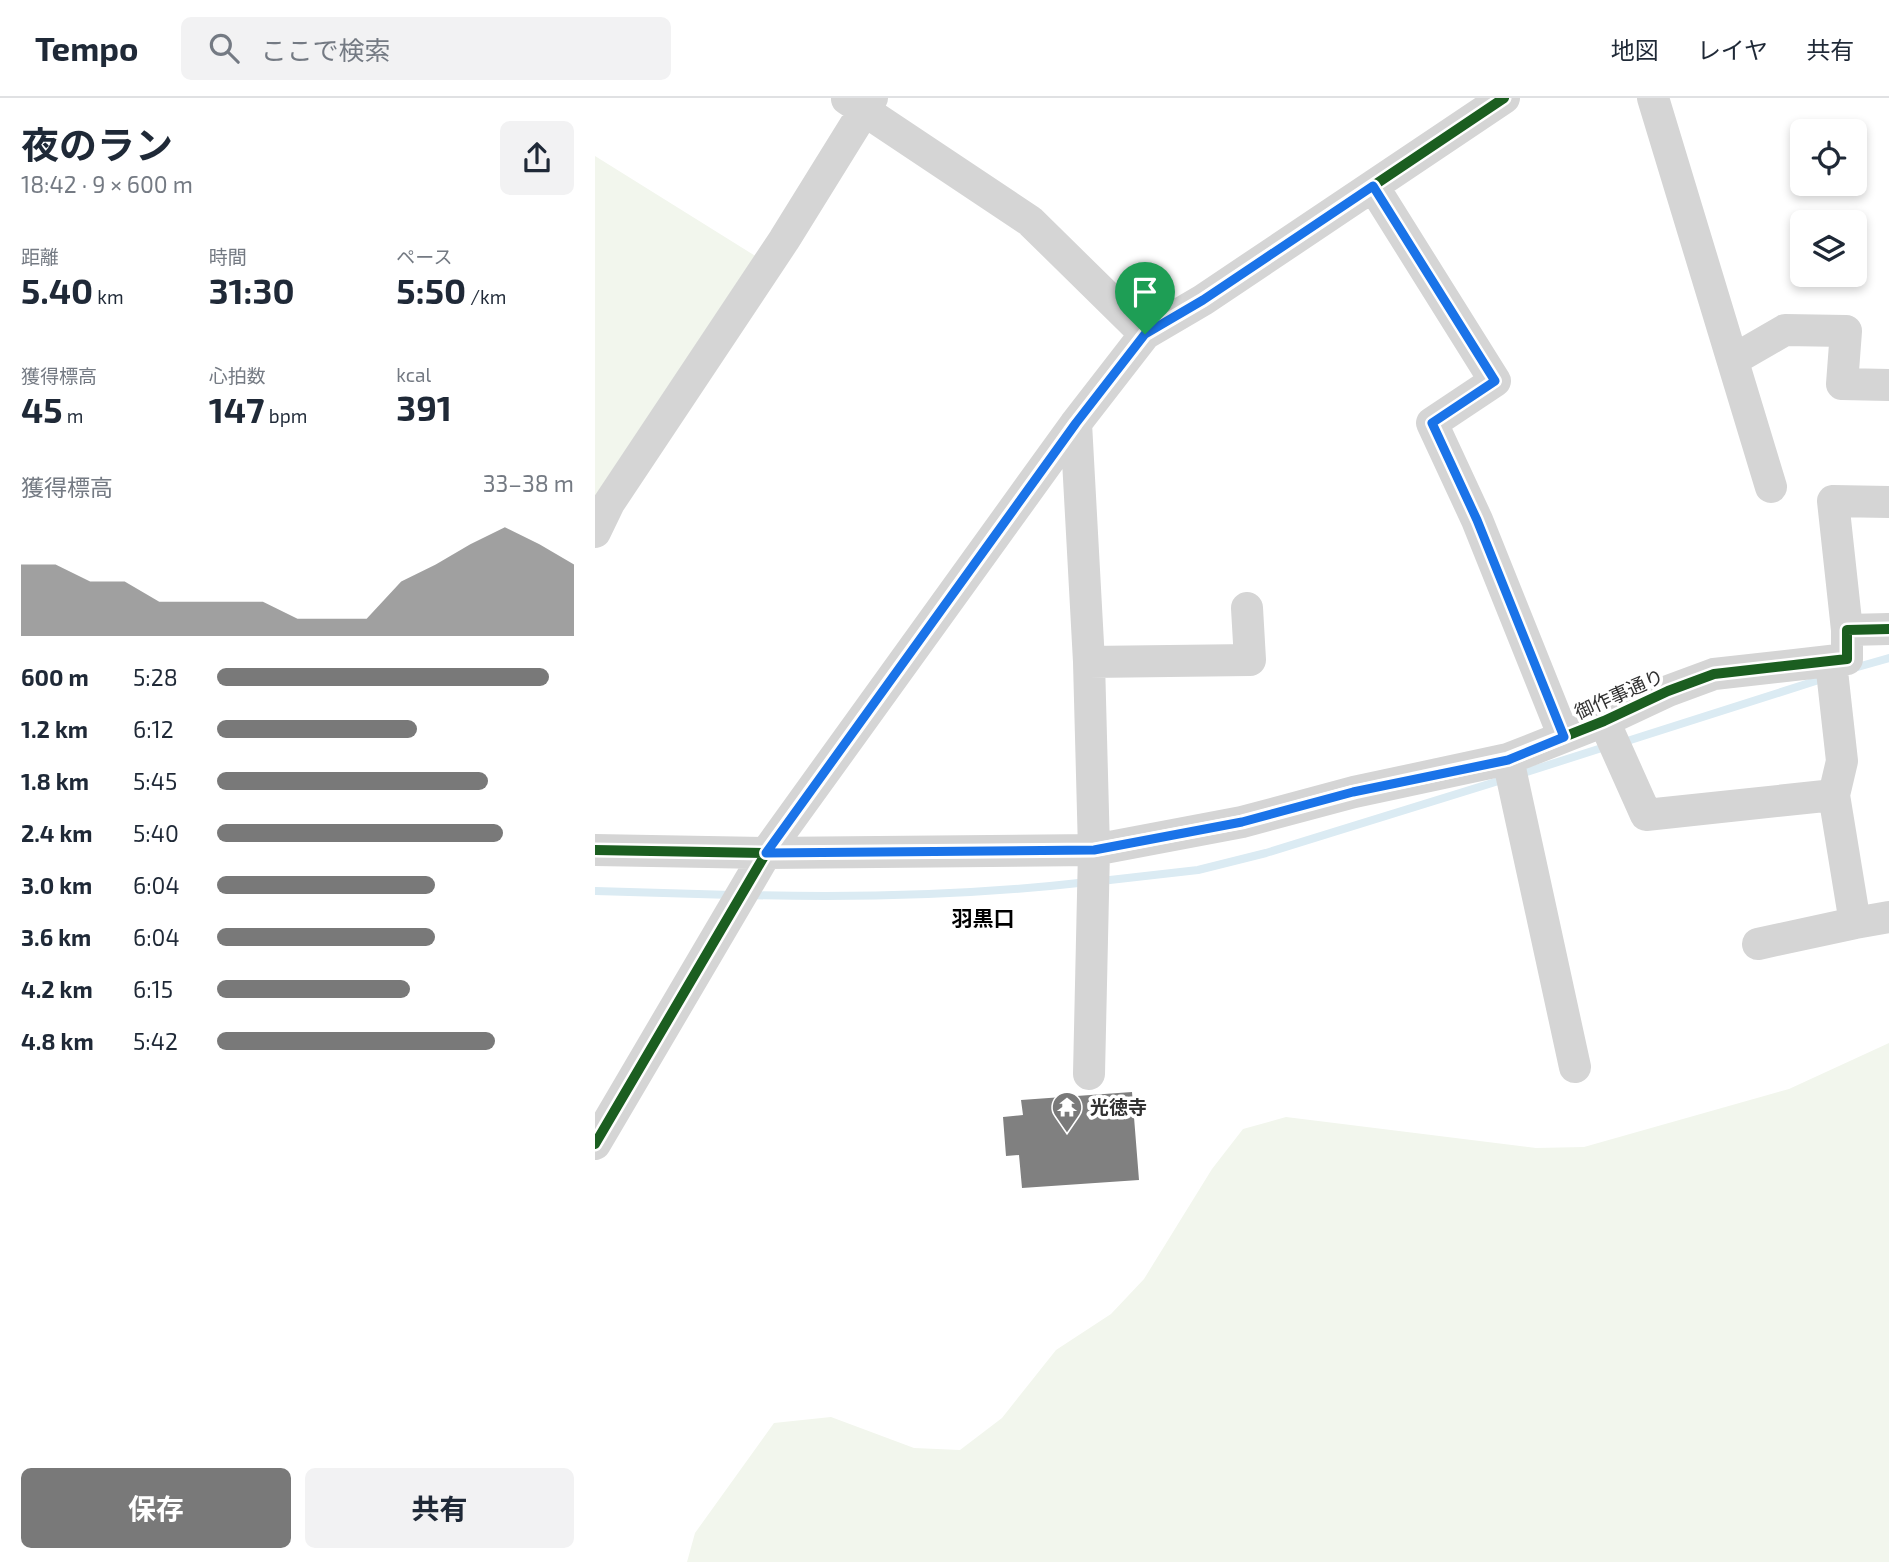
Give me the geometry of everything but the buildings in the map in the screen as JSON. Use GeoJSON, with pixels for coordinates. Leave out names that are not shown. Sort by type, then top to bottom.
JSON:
{"type":"FeatureCollection","features":[{"type":"Feature","properties":{"kind":"street"},"geometry":{"type":"LineString","coordinates":[[595,1144],[766,853],[1076,423],[1145,334],[1203,300],[1504,98]]}},
{"type":"Feature","properties":{"kind":"street"},"geometry":{"type":"LineString","coordinates":[[1653,98],[1771,487]]}},
{"type":"Feature","properties":{"kind":"street"},"geometry":{"type":"LineString","coordinates":[[595,532],[609,503],[784,240],[861,102],[1030,221],[1145,334]]}},
{"type":"Feature","properties":{"kind":"street"},"geometry":{"type":"LineString","coordinates":[[1373,186],[1495,381],[1432,423],[1477,520],[1564,737]]}},
{"type":"Feature","properties":{"kind":"street"},"geometry":{"type":"LineString","coordinates":[[1733,360],[1785,330],[1846,331],[1842,384],[1889,385]]}},
{"type":"Feature","properties":{"kind":"street"},"geometry":{"type":"LineString","coordinates":[[1076,423],[1089,662],[1094,850],[1089,1074]]}},
{"type":"Feature","properties":{"kind":"street"},"geometry":{"type":"LineString","coordinates":[[1855,923],[1834,795],[1842,761],[1831,662],[1847,659],[1847,630],[1833,501],[1889,502]]}},
{"type":"Feature","properties":{"kind":"street"},"geometry":{"type":"LineString","coordinates":[[1089,662],[1250,660],[1247,608]]}},
{"type":"Feature","properties":{"kind":"street"},"geometry":{"type":"LineString","coordinates":[[1847,630],[1889,629]]}},
{"type":"Feature","properties":{"kind":"street","name":"御作事通り"},"geometry":{"type":"LineString","coordinates":[[595,850],[766,853],[1094,850],[1242,822],[1353,792],[1508,760],[1714,674],[1831,662]]}},
{"type":"Feature","properties":{"kind":"street"},"geometry":{"type":"LineString","coordinates":[[1604,721],[1646,815],[1834,795]]}},
{"type":"Feature","properties":{"kind":"street"},"geometry":{"type":"LineString","coordinates":[[1508,760],[1575,1067]]}},
{"type":"Feature","properties":{"kind":"street"},"geometry":{"type":"LineString","coordinates":[[1758,944],[1889,917]]}},
{"type":"Feature","properties":{"kind":"shaded area"},"geometry":{"type":"Polygon","coordinates":[[[595,156],[757,257],[639,443],[595,548],[595,156]]]}},
{"type":"Feature","properties":{"kind":"shaded area"},"geometry":{"type":"Polygon","coordinates":[[[1889,1043],[1889,1562],[687,1562],[695,1533],[774,1423],[831,1417],[914,1448],[960,1450],[1002,1418],[1056,1350],[1111,1314],[1144,1279],[1212,1169],[1243,1129],[1286,1117],[1536,1148],[1584,1147],[1789,1089],[1889,1043]]]}},
{"type":"Feature","properties":{"kind":"waterway"},"geometry":{"type":"LineString","coordinates":[[1854,668],[1889,658]]}},
{"type":"Feature","properties":{"kind":"waterway"},"geometry":{"type":"LineString","coordinates":[[1621,743],[1825,678]]}},
{"type":"Feature","properties":{"kind":"waterway"},"geometry":{"type":"LineString","coordinates":[[1517,775],[1608,746]]}},
{"type":"Feature","properties":{"kind":"waterway"},"geometry":{"type":"LineString","coordinates":[[1101,881],[1198,870],[1266,853],[1505,779]]}},
{"type":"Feature","properties":{"kind":"waterway"},"geometry":{"type":"LineString","coordinates":[[748,895],[918,894],[1088,882]]}},
{"type":"Feature","properties":{"kind":"waterway"},"geometry":{"type":"LineString","coordinates":[[595,891],[732,895]]}},
{"type":"Feature","properties":{"kind":"cycle path"},"geometry":{"type":"LineString","coordinates":[[595,1144],[766,853],[1076,423],[1145,334],[1203,300],[1504,98]]}},
{"type":"Feature","properties":{"kind":"cycle path"},"geometry":{"type":"LineString","coordinates":[[595,850],[766,853],[1094,850],[1242,822],[1354,792],[1508,759],[1714,674],[1847,659],[1847,630],[1889,629]]}},
{"type":"Feature","properties":{"kind":"place","name":"光徳寺"},"geometry":{"type":"Point","coordinates":[1067,1134]}},
{"type":"Feature","properties":{"kind":"district","name":"羽黒口"},"geometry":{"type":"Point","coordinates":[983,919]}},
{"type":"Feature","properties":{"kind":"route"},"geometry":{"type":"LineString","coordinates":[[1373,186],[1495,381],[1432,423],[1477,520],[1564,737],[1508,760],[1353,792],[1242,822],[1094,850],[766,853],[1076,423],[1145,334],[1203,300],[1373,186]]}}]}
